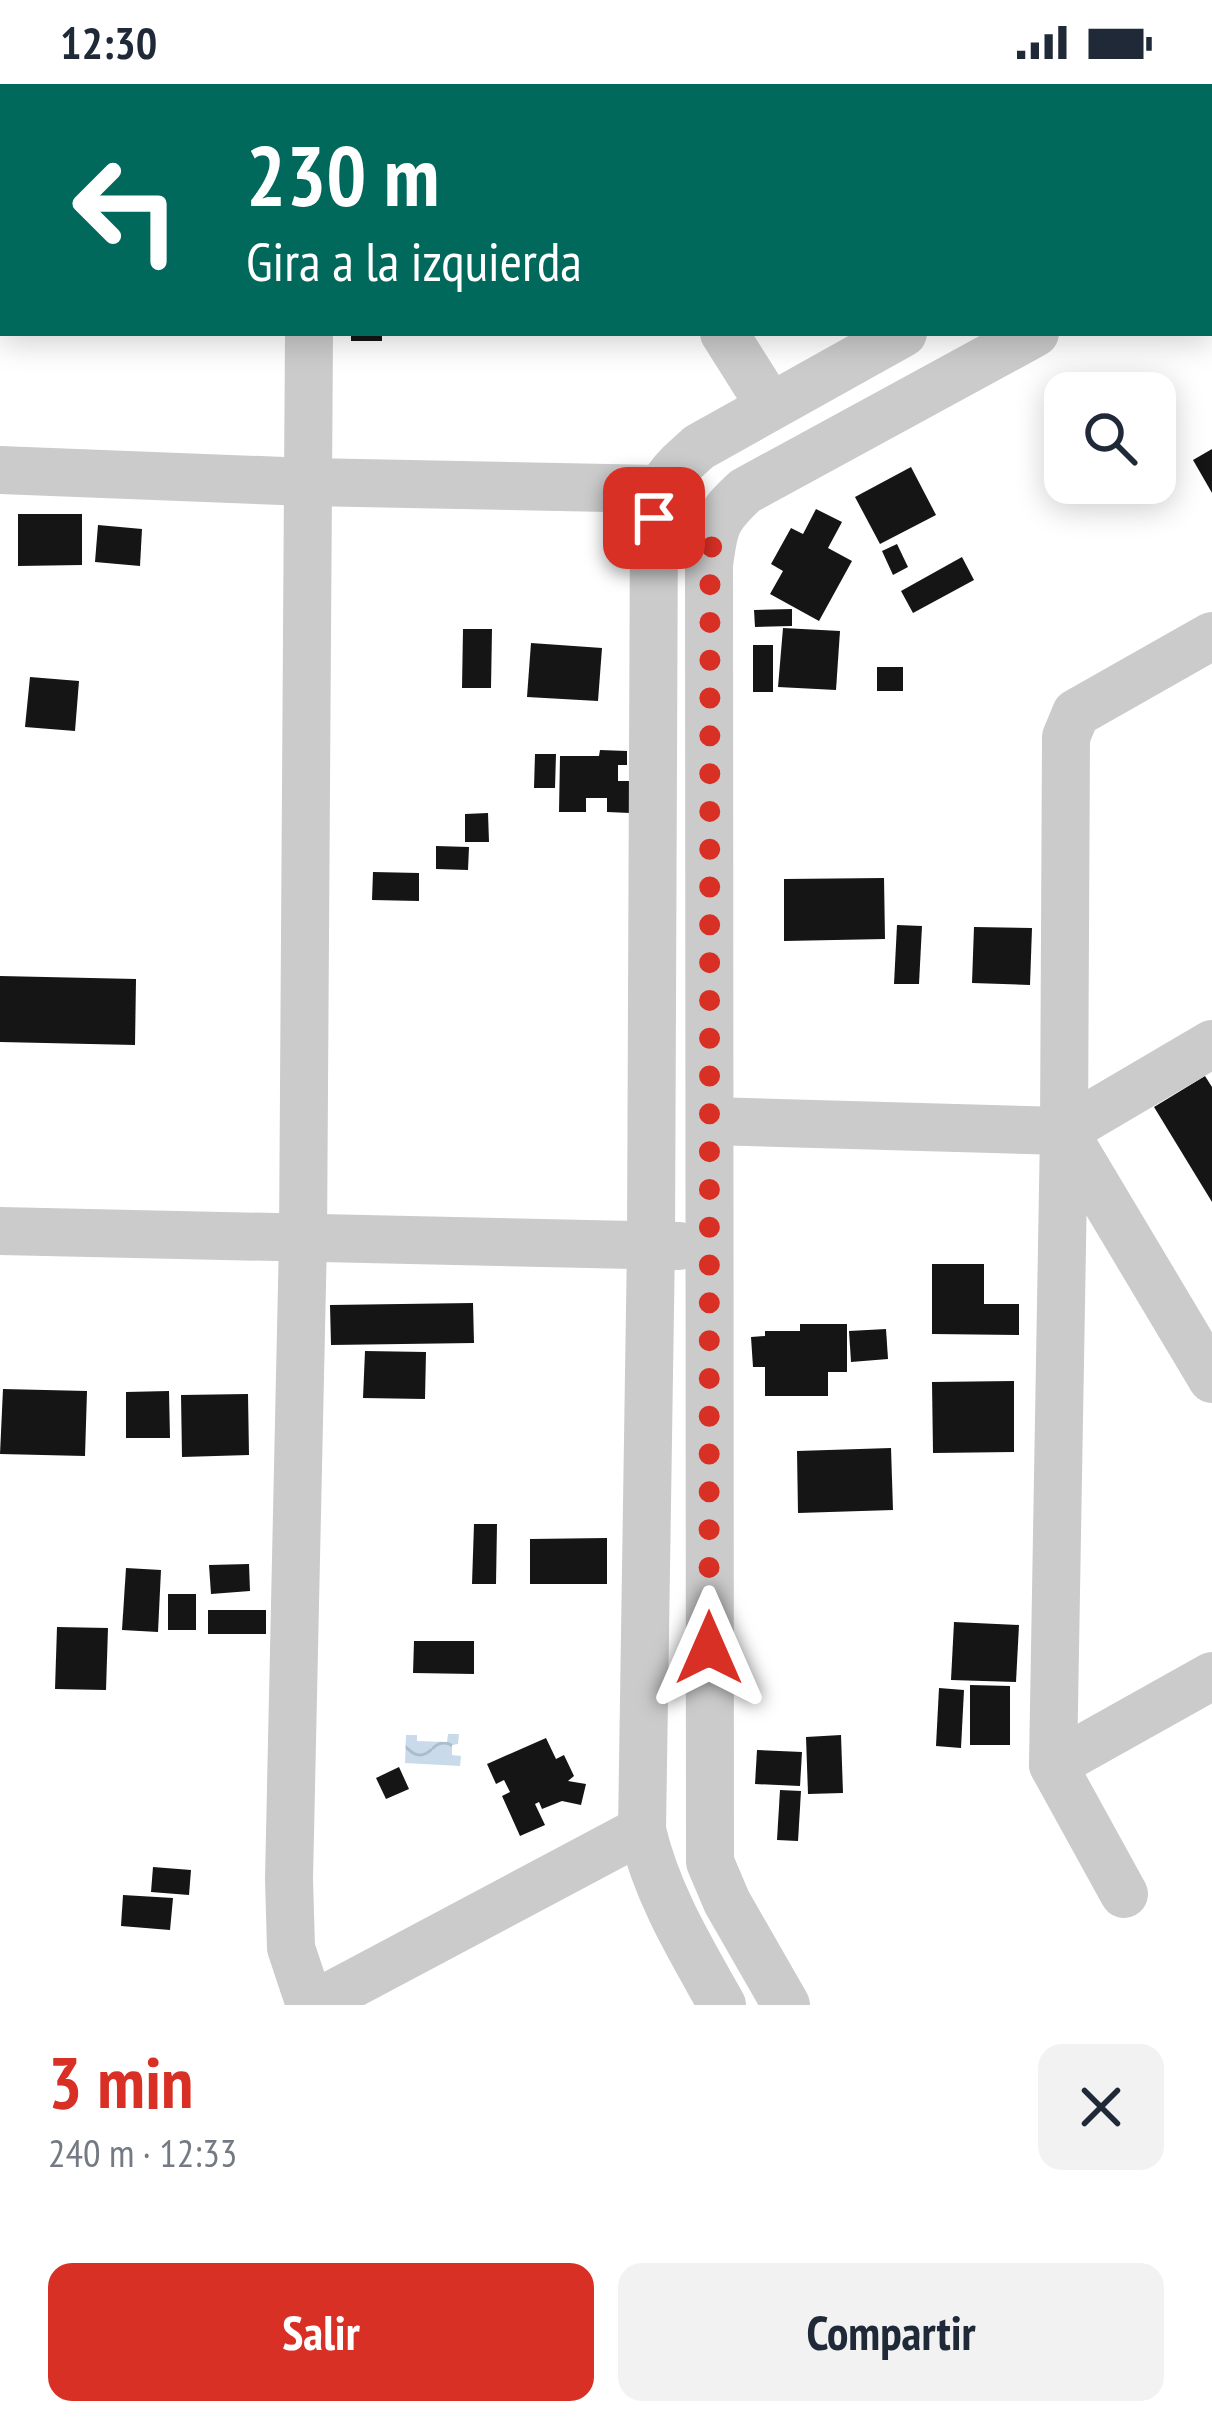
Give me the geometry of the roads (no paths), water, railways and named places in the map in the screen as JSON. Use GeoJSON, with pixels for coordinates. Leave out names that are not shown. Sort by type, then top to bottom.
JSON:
{"type":"FeatureCollection","features":[{"type":"Feature","properties":{"kind":"street"},"geometry":{"type":"LineString","coordinates":[[310,336],[303,1239],[289,1879],[291,1948],[312,2005],[642,1830]]}},
{"type":"Feature","properties":{"kind":"street"},"geometry":{"type":"LineString","coordinates":[[726,336],[770,406]]}},
{"type":"Feature","properties":{"kind":"street"},"geometry":{"type":"LineString","coordinates":[[722,2005],[670,1912],[650,1866],[642,1830],[657,504],[676,468],[692,454],[898,336]]}},
{"type":"Feature","properties":{"kind":"street"},"geometry":{"type":"LineString","coordinates":[[786,2005],[727,1903],[710,1862],[710,565],[724,516],[745,491],[1029,336]]}},
{"type":"Feature","properties":{"kind":"street"},"geometry":{"type":"LineString","coordinates":[[692,454],[724,516]]}},
{"type":"Feature","properties":{"kind":"street"},"geometry":{"type":"LineString","coordinates":[[0,470],[309,482],[657,504],[724,516]]}},
{"type":"Feature","properties":{"kind":"street"},"geometry":{"type":"LineString","coordinates":[[1124,1894],[1053,1766],[1066,737],[1076,713],[1212,636]]}},
{"type":"Feature","properties":{"kind":"street"},"geometry":{"type":"LineString","coordinates":[[711,1121],[1064,1131],[1212,1044]]}},
{"type":"Feature","properties":{"kind":"street"},"geometry":{"type":"LineString","coordinates":[[1064,1131],[1212,1379]]}},
{"type":"Feature","properties":{"kind":"street"},"geometry":{"type":"LineString","coordinates":[[0,1231],[710,1249]]}},
{"type":"Feature","properties":{"kind":"street"},"geometry":{"type":"LineString","coordinates":[[1053,1766],[1212,1676]]}},
{"type":"Feature","properties":{"kind":"water"},"geometry":{"type":"Polygon","coordinates":[[[448,1734],[459,1734],[452,1755],[461,1756],[460,1766],[405,1763],[406,1735],[417,1735],[417,1741],[447,1742],[448,1734]]]}}]}
